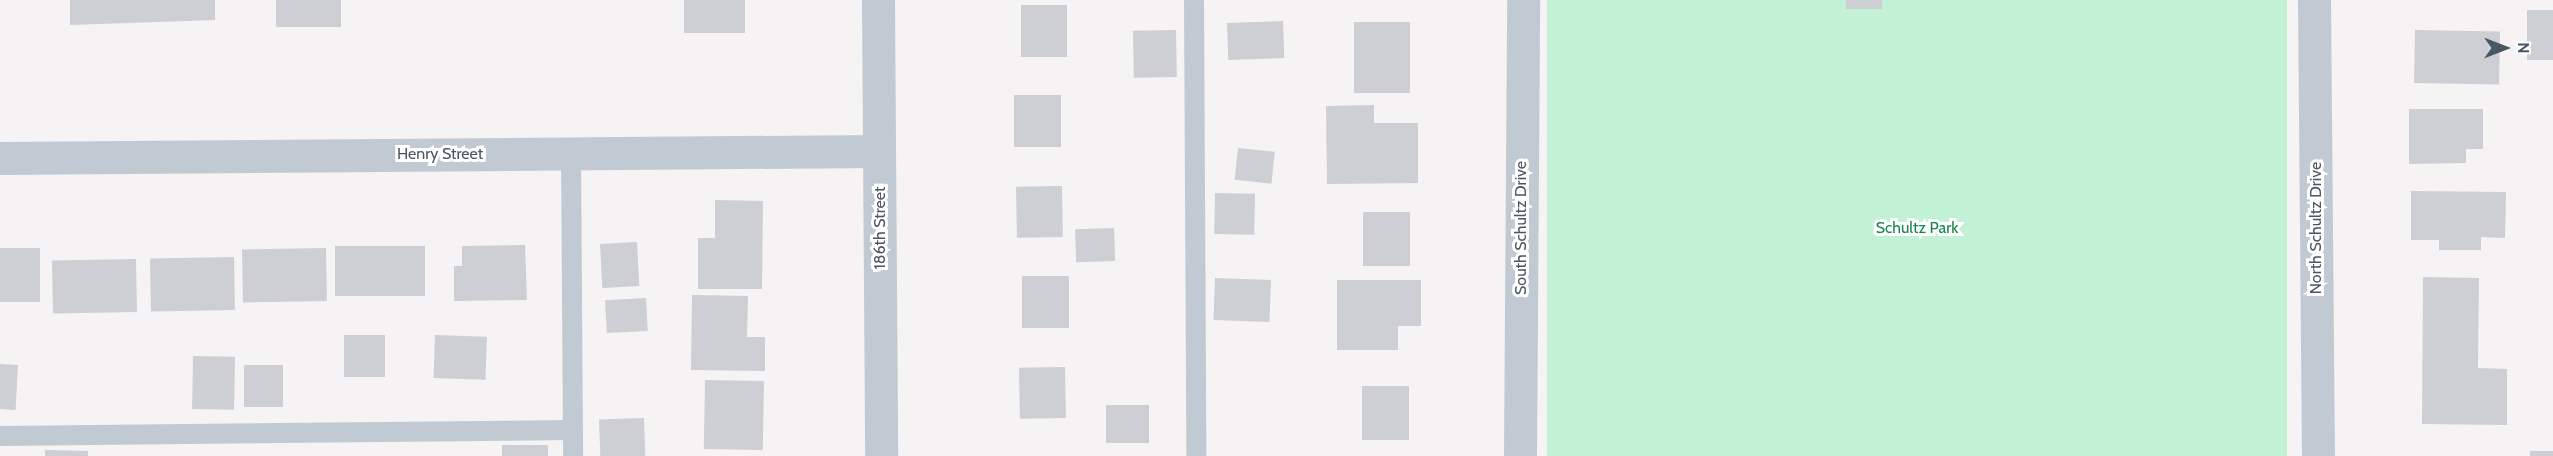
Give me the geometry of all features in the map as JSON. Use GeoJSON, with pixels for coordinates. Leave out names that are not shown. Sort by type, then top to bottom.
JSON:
{"type":"FeatureCollection","features":[{"type":"Feature","properties":{"kind":"street","name":"186th Street"},"geometry":{"type":"LineString","coordinates":[[878,0],[881,456]]}},
{"type":"Feature","properties":{"kind":"street","name":"South Schultz Drive"},"geometry":{"type":"LineString","coordinates":[[1520,456],[1523,0]]}},
{"type":"Feature","properties":{"kind":"street","name":"North Schultz Drive"},"geometry":{"type":"LineString","coordinates":[[2314,0],[2318,456]]}},
{"type":"Feature","properties":{"kind":"street","name":"Henry Street"},"geometry":{"type":"LineString","coordinates":[[0,158],[879,151]]}},
{"type":"Feature","properties":{"kind":"lane"},"geometry":{"type":"LineString","coordinates":[[1194,0],[1196,456]]}},
{"type":"Feature","properties":{"kind":"lane"},"geometry":{"type":"LineString","coordinates":[[571,153],[573,456]]}},
{"type":"Feature","properties":{"kind":"lane"},"geometry":{"type":"LineString","coordinates":[[0,436],[573,430]]}},
{"type":"Feature","properties":{"kind":"green space","name":"Schultz Park"},"geometry":{"type":"Polygon","coordinates":[[[1547,0],[2287,0],[2287,456],[1547,456],[1547,0]]]}},
{"type":"Feature","properties":{"kind":"building"},"geometry":{"type":"Polygon","coordinates":[[[70,0],[215,0],[215,20],[70,25],[70,0]]]}},
{"type":"Feature","properties":{"kind":"building"},"geometry":{"type":"Polygon","coordinates":[[[276,0],[341,0],[341,27],[276,27],[276,0]]]}},
{"type":"Feature","properties":{"kind":"building"},"geometry":{"type":"Polygon","coordinates":[[[684,0],[745,0],[745,33],[684,33],[684,0]]]}},
{"type":"Feature","properties":{"kind":"building"},"geometry":{"type":"Polygon","coordinates":[[[1846,0],[1882,0],[1882,9],[1846,9],[1846,0]]]}},
{"type":"Feature","properties":{"kind":"building"},"geometry":{"type":"Polygon","coordinates":[[[1021,5],[1067,5],[1067,57],[1021,57],[1021,5]]]}},
{"type":"Feature","properties":{"kind":"building"},"geometry":{"type":"Polygon","coordinates":[[[2527,10],[2553,10],[2553,60],[2527,60],[2527,10]]]}},
{"type":"Feature","properties":{"kind":"building"},"geometry":{"type":"Polygon","coordinates":[[[1283,21],[1284,58],[1228,60],[1227,23],[1283,21]]]}},
{"type":"Feature","properties":{"kind":"building"},"geometry":{"type":"Polygon","coordinates":[[[1354,22],[1410,22],[1410,93],[1354,93],[1354,22]]]}},
{"type":"Feature","properties":{"kind":"building"},"geometry":{"type":"Polygon","coordinates":[[[1176,30],[1177,77],[1134,78],[1133,31],[1176,30]]]}},
{"type":"Feature","properties":{"kind":"building"},"geometry":{"type":"Polygon","coordinates":[[[2415,30],[2500,31],[2499,84],[2414,83],[2415,30]]]}},
{"type":"Feature","properties":{"kind":"building"},"geometry":{"type":"Polygon","coordinates":[[[1014,95],[1061,95],[1061,147],[1014,147],[1014,95]]]}},
{"type":"Feature","properties":{"kind":"building"},"geometry":{"type":"Polygon","coordinates":[[[1374,105],[1374,123],[1418,123],[1418,183],[1327,184],[1326,106],[1374,105]]]}},
{"type":"Feature","properties":{"kind":"building"},"geometry":{"type":"Polygon","coordinates":[[[2409,109],[2483,109],[2483,149],[2466,149],[2466,163],[2409,164],[2409,109]]]}},
{"type":"Feature","properties":{"kind":"building"},"geometry":{"type":"Polygon","coordinates":[[[1238,148],[1275,152],[1271,184],[1235,180],[1238,148]]]}},
{"type":"Feature","properties":{"kind":"building"},"geometry":{"type":"Polygon","coordinates":[[[1062,186],[1063,237],[1017,238],[1016,187],[1062,186]]]}},
{"type":"Feature","properties":{"kind":"building"},"geometry":{"type":"Polygon","coordinates":[[[2411,191],[2506,192],[2505,238],[2481,237],[2481,250],[2439,250],[2439,240],[2411,240],[2411,191]]]}},
{"type":"Feature","properties":{"kind":"building"},"geometry":{"type":"Polygon","coordinates":[[[1215,193],[1255,194],[1254,235],[1214,234],[1215,193]]]}},
{"type":"Feature","properties":{"kind":"building"},"geometry":{"type":"Polygon","coordinates":[[[715,200],[763,201],[762,289],[698,289],[698,238],[715,238],[715,200]]]}},
{"type":"Feature","properties":{"kind":"building"},"geometry":{"type":"Polygon","coordinates":[[[1363,212],[1410,212],[1410,266],[1363,266],[1363,212]]]}},
{"type":"Feature","properties":{"kind":"building"},"geometry":{"type":"Polygon","coordinates":[[[1114,228],[1115,261],[1076,262],[1075,229],[1114,228]]]}},
{"type":"Feature","properties":{"kind":"building"},"geometry":{"type":"Polygon","coordinates":[[[637,242],[639,286],[602,288],[600,244],[637,242]]]}},
{"type":"Feature","properties":{"kind":"building"},"geometry":{"type":"Polygon","coordinates":[[[525,245],[527,300],[454,301],[454,266],[462,266],[462,246],[525,245]]]}},
{"type":"Feature","properties":{"kind":"building"},"geometry":{"type":"Polygon","coordinates":[[[335,246],[425,246],[425,296],[335,296],[335,246]]]}},
{"type":"Feature","properties":{"kind":"building"},"geometry":{"type":"Polygon","coordinates":[[[0,248],[40,248],[40,302],[0,302],[0,248]]]}},
{"type":"Feature","properties":{"kind":"building"},"geometry":{"type":"Polygon","coordinates":[[[326,248],[327,301],[243,302],[242,249],[326,248]]]}},
{"type":"Feature","properties":{"kind":"building"},"geometry":{"type":"Polygon","coordinates":[[[234,257],[235,310],[151,311],[150,258],[234,257]]]}},
{"type":"Feature","properties":{"kind":"building"},"geometry":{"type":"Polygon","coordinates":[[[136,259],[137,312],[53,313],[52,260],[136,259]]]}},
{"type":"Feature","properties":{"kind":"building"},"geometry":{"type":"Polygon","coordinates":[[[1022,276],[1069,276],[1069,328],[1022,328],[1022,276]]]}},
{"type":"Feature","properties":{"kind":"building"},"geometry":{"type":"Polygon","coordinates":[[[2423,277],[2479,278],[2478,368],[2507,369],[2507,425],[2422,424],[2423,277]]]}},
{"type":"Feature","properties":{"kind":"building"},"geometry":{"type":"Polygon","coordinates":[[[1215,278],[1271,280],[1270,322],[1214,320],[1215,278]]]}},
{"type":"Feature","properties":{"kind":"building"},"geometry":{"type":"Polygon","coordinates":[[[1337,280],[1421,280],[1421,326],[1398,326],[1398,350],[1337,350],[1337,280]]]}},
{"type":"Feature","properties":{"kind":"building"},"geometry":{"type":"Polygon","coordinates":[[[692,295],[748,296],[747,337],[765,337],[765,371],[691,370],[692,295]]]}},
{"type":"Feature","properties":{"kind":"building"},"geometry":{"type":"Polygon","coordinates":[[[646,298],[648,331],[607,333],[605,300],[646,298]]]}},
{"type":"Feature","properties":{"kind":"building"},"geometry":{"type":"Polygon","coordinates":[[[344,335],[385,335],[385,377],[344,377],[344,335]]]}},
{"type":"Feature","properties":{"kind":"building"},"geometry":{"type":"Polygon","coordinates":[[[435,335],[487,337],[485,380],[433,378],[435,335]]]}},
{"type":"Feature","properties":{"kind":"building"},"geometry":{"type":"Polygon","coordinates":[[[193,356],[235,357],[234,410],[192,409],[193,356]]]}},
{"type":"Feature","properties":{"kind":"building"},"geometry":{"type":"Polygon","coordinates":[[[0,364],[18,365],[16,410],[0,409],[0,364]]]}},
{"type":"Feature","properties":{"kind":"building"},"geometry":{"type":"Polygon","coordinates":[[[244,365],[283,365],[283,407],[244,407],[244,365]]]}},
{"type":"Feature","properties":{"kind":"building"},"geometry":{"type":"Polygon","coordinates":[[[1065,367],[1066,418],[1020,419],[1019,368],[1065,367]]]}},
{"type":"Feature","properties":{"kind":"building"},"geometry":{"type":"Polygon","coordinates":[[[705,380],[764,381],[763,450],[704,449],[705,380]]]}},
{"type":"Feature","properties":{"kind":"building"},"geometry":{"type":"Polygon","coordinates":[[[1362,386],[1409,386],[1409,440],[1362,440],[1362,386]]]}},
{"type":"Feature","properties":{"kind":"building"},"geometry":{"type":"Polygon","coordinates":[[[1106,405],[1149,405],[1149,443],[1106,443],[1106,405]]]}},
{"type":"Feature","properties":{"kind":"building"},"geometry":{"type":"Polygon","coordinates":[[[644,418],[645,456],[600,456],[599,420],[644,418]]]}},
{"type":"Feature","properties":{"kind":"building"},"geometry":{"type":"Polygon","coordinates":[[[502,445],[548,445],[548,456],[502,456],[502,445]]]}},
{"type":"Feature","properties":{"kind":"building"},"geometry":{"type":"Polygon","coordinates":[[[45,450],[88,451],[88,456],[45,456],[45,450]]]}},
{"type":"Feature","properties":{"kind":"building"},"geometry":{"type":"Polygon","coordinates":[[[2530,451],[2553,451],[2553,456],[2530,456],[2530,451]]]}}]}
